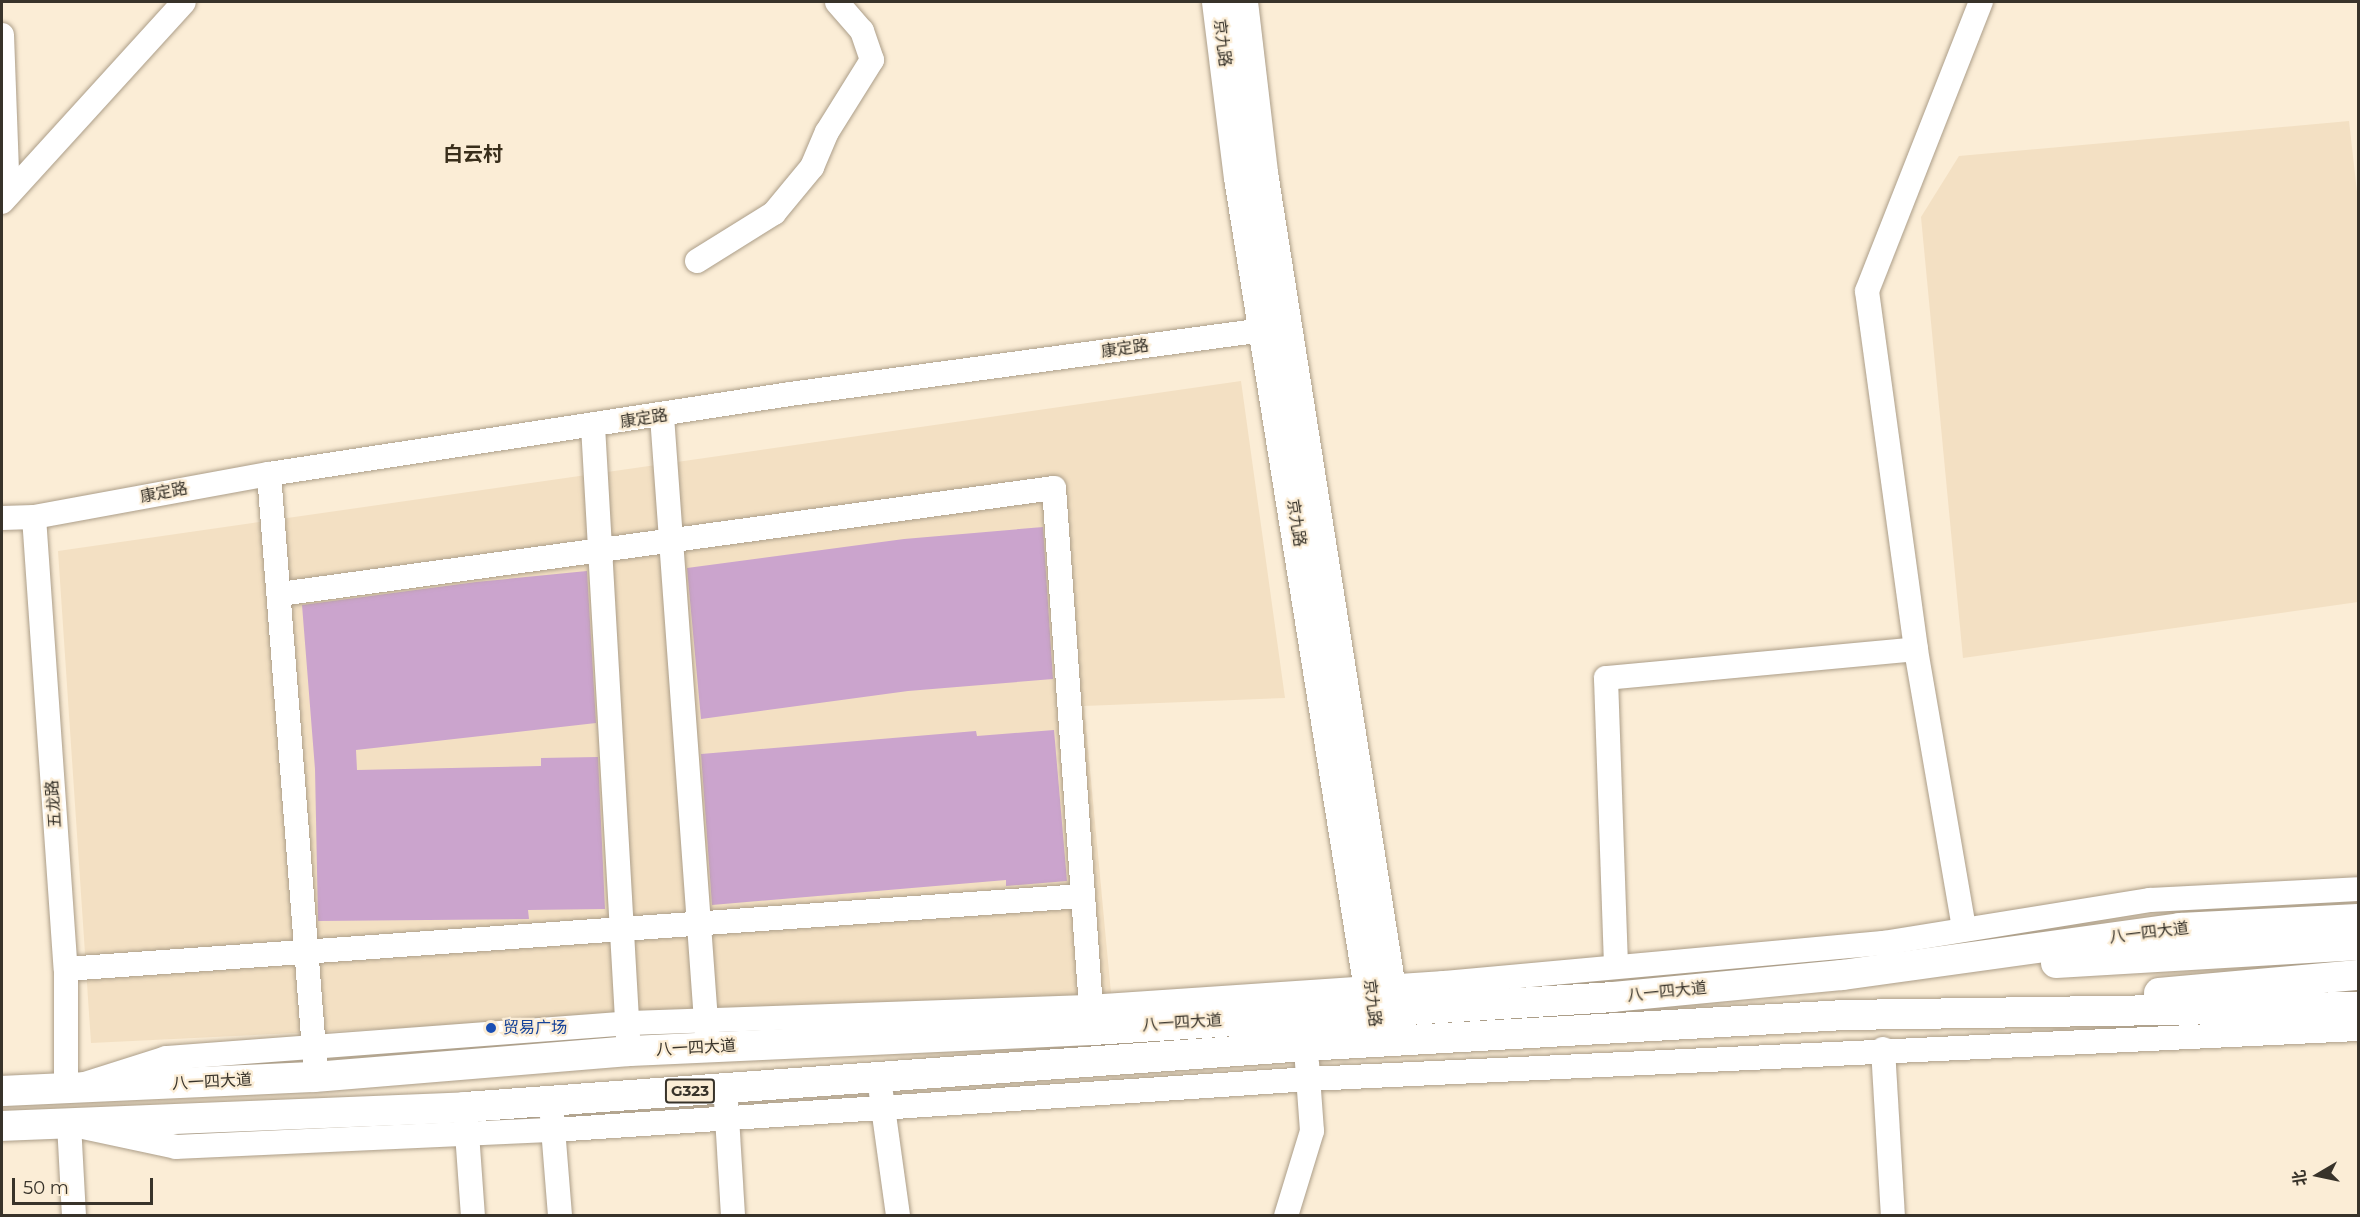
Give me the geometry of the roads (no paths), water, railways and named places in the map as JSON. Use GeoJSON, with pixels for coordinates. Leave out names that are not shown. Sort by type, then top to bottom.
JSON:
{"type":"FeatureCollection","features":[{"type":"Feature","properties":{"kind":"main road","name":"京九路"},"geometry":{"type":"LineString","coordinates":[[1217,2],[1239,178],[1277,329]]}},
{"type":"Feature","properties":{"kind":"main road","name":"京九路"},"geometry":{"type":"LineString","coordinates":[[1243,2],[1263,173],[1277,329],[1383,999],[1388,1043]]}},
{"type":"Feature","properties":{"kind":"main road","name":"八一四大道"},"geometry":{"type":"LineString","coordinates":[[2,1091],[66,1090],[314,1077],[628,1037],[1091,1019],[1383,999],[1613,997],[1842,975],[2180,928],[2358,919]]}},
{"type":"Feature","properties":{"kind":"main road"},"geometry":{"type":"LineString","coordinates":[[1842,975],[2358,945]]}},
{"type":"Feature","properties":{"kind":"main road"},"geometry":{"type":"LineString","coordinates":[[1845,1015],[2358,975]]}},
{"type":"Feature","properties":{"kind":"main road","name":"八一四大道"},"geometry":{"type":"LineString","coordinates":[[2,1126],[466,1121],[550,1100],[726,1103],[881,1093],[1305,1046],[1845,1015],[2358,1007]]}},
{"type":"Feature","properties":{"kind":"street"},"geometry":{"type":"LineString","coordinates":[[5,199],[184,2]]}},
{"type":"Feature","properties":{"kind":"street"},"geometry":{"type":"LineString","coordinates":[[697,261],[774,213],[812,168],[827,132],[872,60],[862,31],[837,2]]}},
{"type":"Feature","properties":{"kind":"street"},"geometry":{"type":"LineString","coordinates":[[1964,928],[1916,649],[1867,291],[1981,2]]}},
{"type":"Feature","properties":{"kind":"street"},"geometry":{"type":"LineString","coordinates":[[2,35],[5,199]]}},
{"type":"Feature","properties":{"kind":"street","name":"康定路"},"geometry":{"type":"LineString","coordinates":[[2,518],[34,518],[268,474],[662,416],[790,393],[1277,329]]}},
{"type":"Feature","properties":{"kind":"street"},"geometry":{"type":"LineString","coordinates":[[662,416],[707,1033]]}},
{"type":"Feature","properties":{"kind":"street"},"geometry":{"type":"LineString","coordinates":[[66,1090],[166,1058],[316,1047],[628,1037],[593,426]]}},
{"type":"Feature","properties":{"kind":"street"},"geometry":{"type":"LineString","coordinates":[[268,474],[280,594],[316,1047],[314,1077]]}},
{"type":"Feature","properties":{"kind":"street"},"geometry":{"type":"LineString","coordinates":[[280,594],[1054,488],[1091,1019]]}},
{"type":"Feature","properties":{"kind":"street","name":"五龙路"},"geometry":{"type":"LineString","coordinates":[[34,518],[66,969],[66,1090]]}},
{"type":"Feature","properties":{"kind":"street"},"geometry":{"type":"LineString","coordinates":[[1616,965],[1606,678],[1916,649]]}},
{"type":"Feature","properties":{"kind":"street"},"geometry":{"type":"LineString","coordinates":[[1383,999],[1616,965],[1884,943],[1964,928],[2150,900],[2358,889]]}},
{"type":"Feature","properties":{"kind":"street"},"geometry":{"type":"LineString","coordinates":[[66,969],[1082,896]]}},
{"type":"Feature","properties":{"kind":"street"},"geometry":{"type":"LineString","coordinates":[[898,1215],[881,1093],[1309,1079],[2358,1029]]}},
{"type":"Feature","properties":{"kind":"street"},"geometry":{"type":"LineString","coordinates":[[1286,1215],[1312,1131],[1305,1046]]}},
{"type":"Feature","properties":{"kind":"street"},"geometry":{"type":"LineString","coordinates":[[1883,1050],[1893,1215]]}},
{"type":"Feature","properties":{"kind":"street"},"geometry":{"type":"LineString","coordinates":[[550,1100],[560,1215]]}},
{"type":"Feature","properties":{"kind":"street"},"geometry":{"type":"LineString","coordinates":[[472,1215],[466,1121],[554,1130],[726,1103],[734,1215]]}},
{"type":"Feature","properties":{"kind":"street"},"geometry":{"type":"LineString","coordinates":[[69,1124],[74,1215]]}},
{"type":"Feature","properties":{"kind":"place","name":"贸易广场"},"geometry":{"type":"Point","coordinates":[491,1028]}},
{"type":"Feature","properties":{"kind":"district","name":"白云村"},"geometry":{"type":"Point","coordinates":[473,154]}}]}
